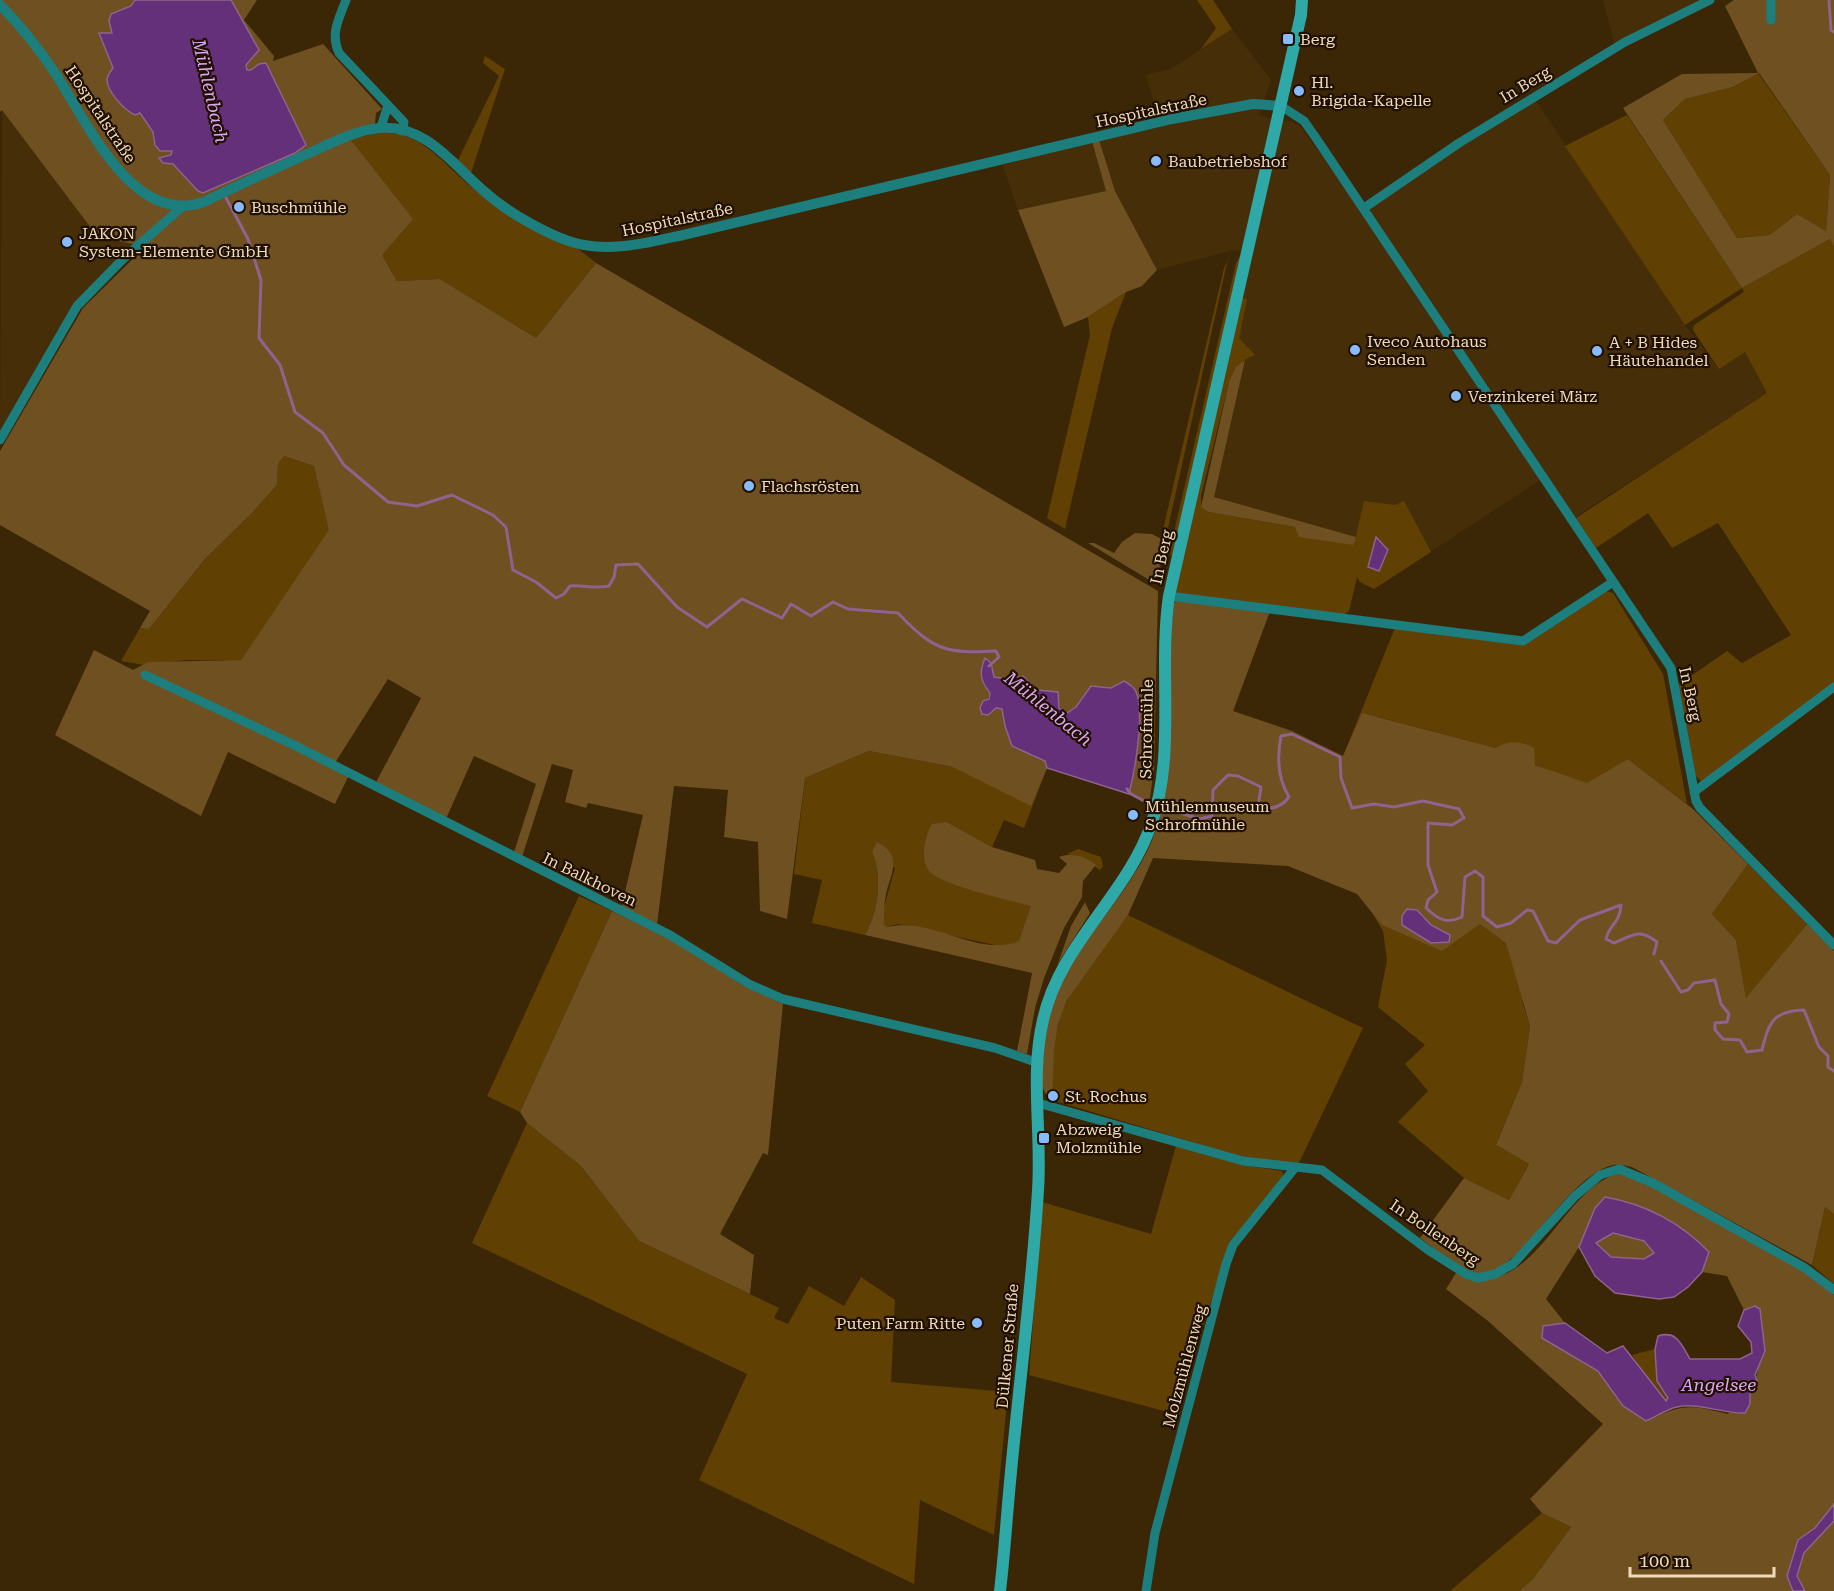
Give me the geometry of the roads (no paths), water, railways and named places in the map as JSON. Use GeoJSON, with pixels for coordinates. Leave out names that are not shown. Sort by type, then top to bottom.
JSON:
{"type":"FeatureCollection","features":[{"type":"Feature","properties":{"kind":"main road","name":"In Berg"},"geometry":{"type":"LineString","coordinates":[[1169,596],[1281,106],[1301,15],[1302,0]]}},
{"type":"Feature","properties":{"kind":"main road","name":"In Berg"},"geometry":{"type":"LineString","coordinates":[[1301,15],[1307,0]]}},
{"type":"Feature","properties":{"kind":"main road","name":"Schrofmühle"},"geometry":{"type":"LineString","coordinates":[[1038,1063],[1041,1031],[1048,999],[1059,973],[1139,852],[1153,822],[1164,765],[1163,672],[1169,596]]}},
{"type":"Feature","properties":{"kind":"main road","name":"Dülkener Straße"},"geometry":{"type":"LineString","coordinates":[[1000,1591],[1038,1189],[1038,1063]]}},
{"type":"Feature","properties":{"kind":"street"},"geometry":{"type":"LineString","coordinates":[[346,0],[336,26],[334,42],[339,53],[404,122],[402,130]]}},
{"type":"Feature","properties":{"kind":"street","name":"In Berg"},"geometry":{"type":"LineString","coordinates":[[1364,208],[1459,143],[1625,42],[1710,0]]}},
{"type":"Feature","properties":{"kind":"street"},"geometry":{"type":"LineString","coordinates":[[1771,0],[1771,20]]}},
{"type":"Feature","properties":{"kind":"street","name":"Hospitalstraße"},"geometry":{"type":"LineString","coordinates":[[0,5],[53,70],[121,172],[153,200],[182,207],[204,202],[338,140],[381,128],[402,130],[420,136],[437,147],[486,194],[524,218],[582,245],[615,247],[683,235],[1172,119],[1253,104],[1281,106]]}},
{"type":"Feature","properties":{"kind":"street"},"geometry":{"type":"LineString","coordinates":[[381,128],[388,105]]}},
{"type":"Feature","properties":{"kind":"street","name":"In Berg"},"geometry":{"type":"LineString","coordinates":[[1281,106],[1304,121],[1671,668],[1694,792],[1700,808],[1834,945]]}},
{"type":"Feature","properties":{"kind":"street"},"geometry":{"type":"LineString","coordinates":[[0,440],[77,306],[124,258],[182,207]]}},
{"type":"Feature","properties":{"kind":"street","name":"In Berg"},"geometry":{"type":"LineString","coordinates":[[1169,596],[1523,641],[1613,582]]}},
{"type":"Feature","properties":{"kind":"street","name":"In Balkhoven"},"geometry":{"type":"LineString","coordinates":[[145,675],[292,744],[670,935],[749,984],[783,999],[995,1048],[1038,1063]]}},
{"type":"Feature","properties":{"kind":"street"},"geometry":{"type":"LineString","coordinates":[[1694,792],[1834,687]]}},
{"type":"Feature","properties":{"kind":"street","name":"In Bollenberg"},"geometry":{"type":"LineString","coordinates":[[1038,1103],[1244,1161],[1294,1169],[1322,1170],[1428,1250],[1466,1274],[1478,1278],[1495,1274],[1513,1264],[1575,1196],[1600,1175],[1623,1169],[1653,1183],[1805,1268],[1834,1290]]}},
{"type":"Feature","properties":{"kind":"street","name":"Molzmühlenweg"},"geometry":{"type":"LineString","coordinates":[[1146,1591],[1155,1533],[1226,1264],[1233,1245],[1294,1169]]}},
{"type":"Feature","properties":{"kind":"water"},"geometry":{"type":"Polygon","coordinates":[[[135,0],[231,0],[259,50],[246,65],[247,70],[266,63],[306,145],[295,153],[203,193],[198,191],[173,164],[163,163],[159,158],[171,155],[172,151],[160,151],[155,145],[153,132],[140,113],[135,115],[125,108],[111,92],[107,81],[113,68],[99,33],[112,33],[109,21],[111,14],[131,6],[135,0]]]}},
{"type":"Feature","properties":{"kind":"water"},"geometry":{"type":"Polygon","coordinates":[[[1376,537],[1388,550],[1379,571],[1368,567],[1376,537]]]}},
{"type":"Feature","properties":{"kind":"water"},"geometry":{"type":"Polygon","coordinates":[[[985,658],[991,663],[994,677],[1010,679],[1023,676],[1037,690],[1058,692],[1059,708],[1067,713],[1076,707],[1091,686],[1111,688],[1124,681],[1133,688],[1137,694],[1140,716],[1136,758],[1129,794],[1047,768],[1045,761],[1012,746],[1002,709],[996,708],[988,715],[982,714],[980,708],[983,701],[989,699],[990,693],[982,676],[985,658]]]}},
{"type":"Feature","properties":{"kind":"water"},"geometry":{"type":"Polygon","coordinates":[[[1407,909],[1417,910],[1431,925],[1450,935],[1449,942],[1431,943],[1402,925],[1402,916],[1407,909]]]}},
{"type":"Feature","properties":{"kind":"water"},"geometry":{"type":"Polygon","coordinates":[[[1605,1197],[1634,1204],[1662,1216],[1687,1232],[1709,1252],[1702,1272],[1688,1287],[1674,1297],[1659,1299],[1615,1293],[1595,1276],[1579,1247],[1595,1208],[1605,1197]],[[1613,1233],[1596,1243],[1611,1257],[1644,1259],[1654,1253],[1644,1241],[1613,1233]]]}},
{"type":"Feature","properties":{"kind":"water","name":"Angelsee"},"geometry":{"type":"Polygon","coordinates":[[[1755,1306],[1760,1309],[1765,1351],[1755,1375],[1757,1381],[1750,1391],[1750,1404],[1745,1413],[1685,1406],[1669,1409],[1646,1421],[1623,1406],[1598,1371],[1542,1338],[1543,1326],[1565,1323],[1607,1353],[1623,1346],[1666,1401],[1668,1398],[1657,1381],[1655,1349],[1658,1336],[1674,1337],[1690,1359],[1740,1359],[1752,1353],[1751,1342],[1738,1326],[1744,1310],[1755,1306]]]}},
{"type":"Feature","properties":{"kind":"water"},"geometry":{"type":"Polygon","coordinates":[[[1834,1504],[1834,1521],[1804,1553],[1797,1576],[1805,1591],[1793,1591],[1787,1576],[1798,1540],[1815,1528],[1834,1504]]]}},
{"type":"Feature","properties":{"kind":"waterway"},"geometry":{"type":"LineString","coordinates":[[1829,0],[1831,30],[1834,32]]}},
{"type":"Feature","properties":{"kind":"waterway","name":"Mühlenbach"},"geometry":{"type":"LineString","coordinates":[[225,196],[248,239],[261,280],[259,338],[280,365],[295,412],[323,433],[344,465],[388,502],[417,506],[452,495],[493,515],[506,527],[513,570],[536,582],[556,598],[564,594],[570,586],[609,586],[614,577],[616,565],[638,564],[677,607],[707,627],[742,599],[782,618],[791,604],[811,616],[833,602],[848,609],[898,613],[921,635],[941,647],[965,652],[996,651],[999,657],[989,666]]}},
{"type":"Feature","properties":{"kind":"waterway","name":"Mühlenbach"},"geometry":{"type":"LineString","coordinates":[[1164,808],[1200,819],[1212,816],[1213,790],[1228,775],[1238,776],[1261,787],[1258,807],[1279,806],[1289,797],[1279,767],[1281,736],[1292,734],[1340,757],[1341,778],[1352,808],[1374,804],[1394,807],[1423,801],[1459,809],[1464,818],[1452,825],[1428,823],[1428,865],[1437,892],[1428,900],[1426,908],[1439,918],[1451,920],[1462,917],[1465,877],[1475,871],[1483,877],[1483,916],[1497,927],[1511,923],[1527,910],[1533,911],[1548,941],[1556,943],[1580,920],[1621,905],[1619,916],[1609,930],[1606,939],[1614,943],[1632,935],[1646,935],[1657,942],[1654,954]]}},
{"type":"Feature","properties":{"kind":"waterway","name":"Mühlenbach"},"geometry":{"type":"LineString","coordinates":[[1127,789],[1131,794],[1148,803]]}},
{"type":"Feature","properties":{"kind":"waterway","name":"Mühlenbach"},"geometry":{"type":"LineString","coordinates":[[1661,961],[1681,992],[1688,990],[1694,983],[1715,980],[1721,1004],[1729,1014],[1727,1022],[1715,1023],[1715,1030],[1723,1039],[1740,1040],[1747,1052],[1762,1050],[1770,1025],[1779,1016],[1804,1010],[1819,1047],[1828,1056],[1828,1067],[1834,1071]]}},
{"type":"Feature","properties":{"kind":"place","name":"Berg"},"geometry":{"type":"Point","coordinates":[1288,39]}},
{"type":"Feature","properties":{"kind":"place","name":"Hl. Brigida-Kapelle"},"geometry":{"type":"Point","coordinates":[1299,91]}},
{"type":"Feature","properties":{"kind":"place","name":"Baubetriebshof"},"geometry":{"type":"Point","coordinates":[1156,161]}},
{"type":"Feature","properties":{"kind":"place","name":"Buschmühle"},"geometry":{"type":"Point","coordinates":[239,207]}},
{"type":"Feature","properties":{"kind":"place","name":"JAKON System-Elemente GmbH"},"geometry":{"type":"Point","coordinates":[67,242]}},
{"type":"Feature","properties":{"kind":"place","name":"Iveco Autohaus Senden"},"geometry":{"type":"Point","coordinates":[1355,350]}},
{"type":"Feature","properties":{"kind":"place","name":"A + B Hides Häutehandel"},"geometry":{"type":"Point","coordinates":[1597,351]}},
{"type":"Feature","properties":{"kind":"place","name":"Verzinkerei März"},"geometry":{"type":"Point","coordinates":[1456,396]}},
{"type":"Feature","properties":{"kind":"place","name":"Flachsrösten"},"geometry":{"type":"Point","coordinates":[749,486]}},
{"type":"Feature","properties":{"kind":"place","name":"Mühlenmuseum Schrofmühle"},"geometry":{"type":"Point","coordinates":[1133,815]}},
{"type":"Feature","properties":{"kind":"place","name":"St. Rochus"},"geometry":{"type":"Point","coordinates":[1053,1096]}},
{"type":"Feature","properties":{"kind":"place","name":"Abzweig Molzmühle"},"geometry":{"type":"Point","coordinates":[1044,1138]}},
{"type":"Feature","properties":{"kind":"place","name":"Puten Farm Ritte"},"geometry":{"type":"Point","coordinates":[977,1323]}}]}
